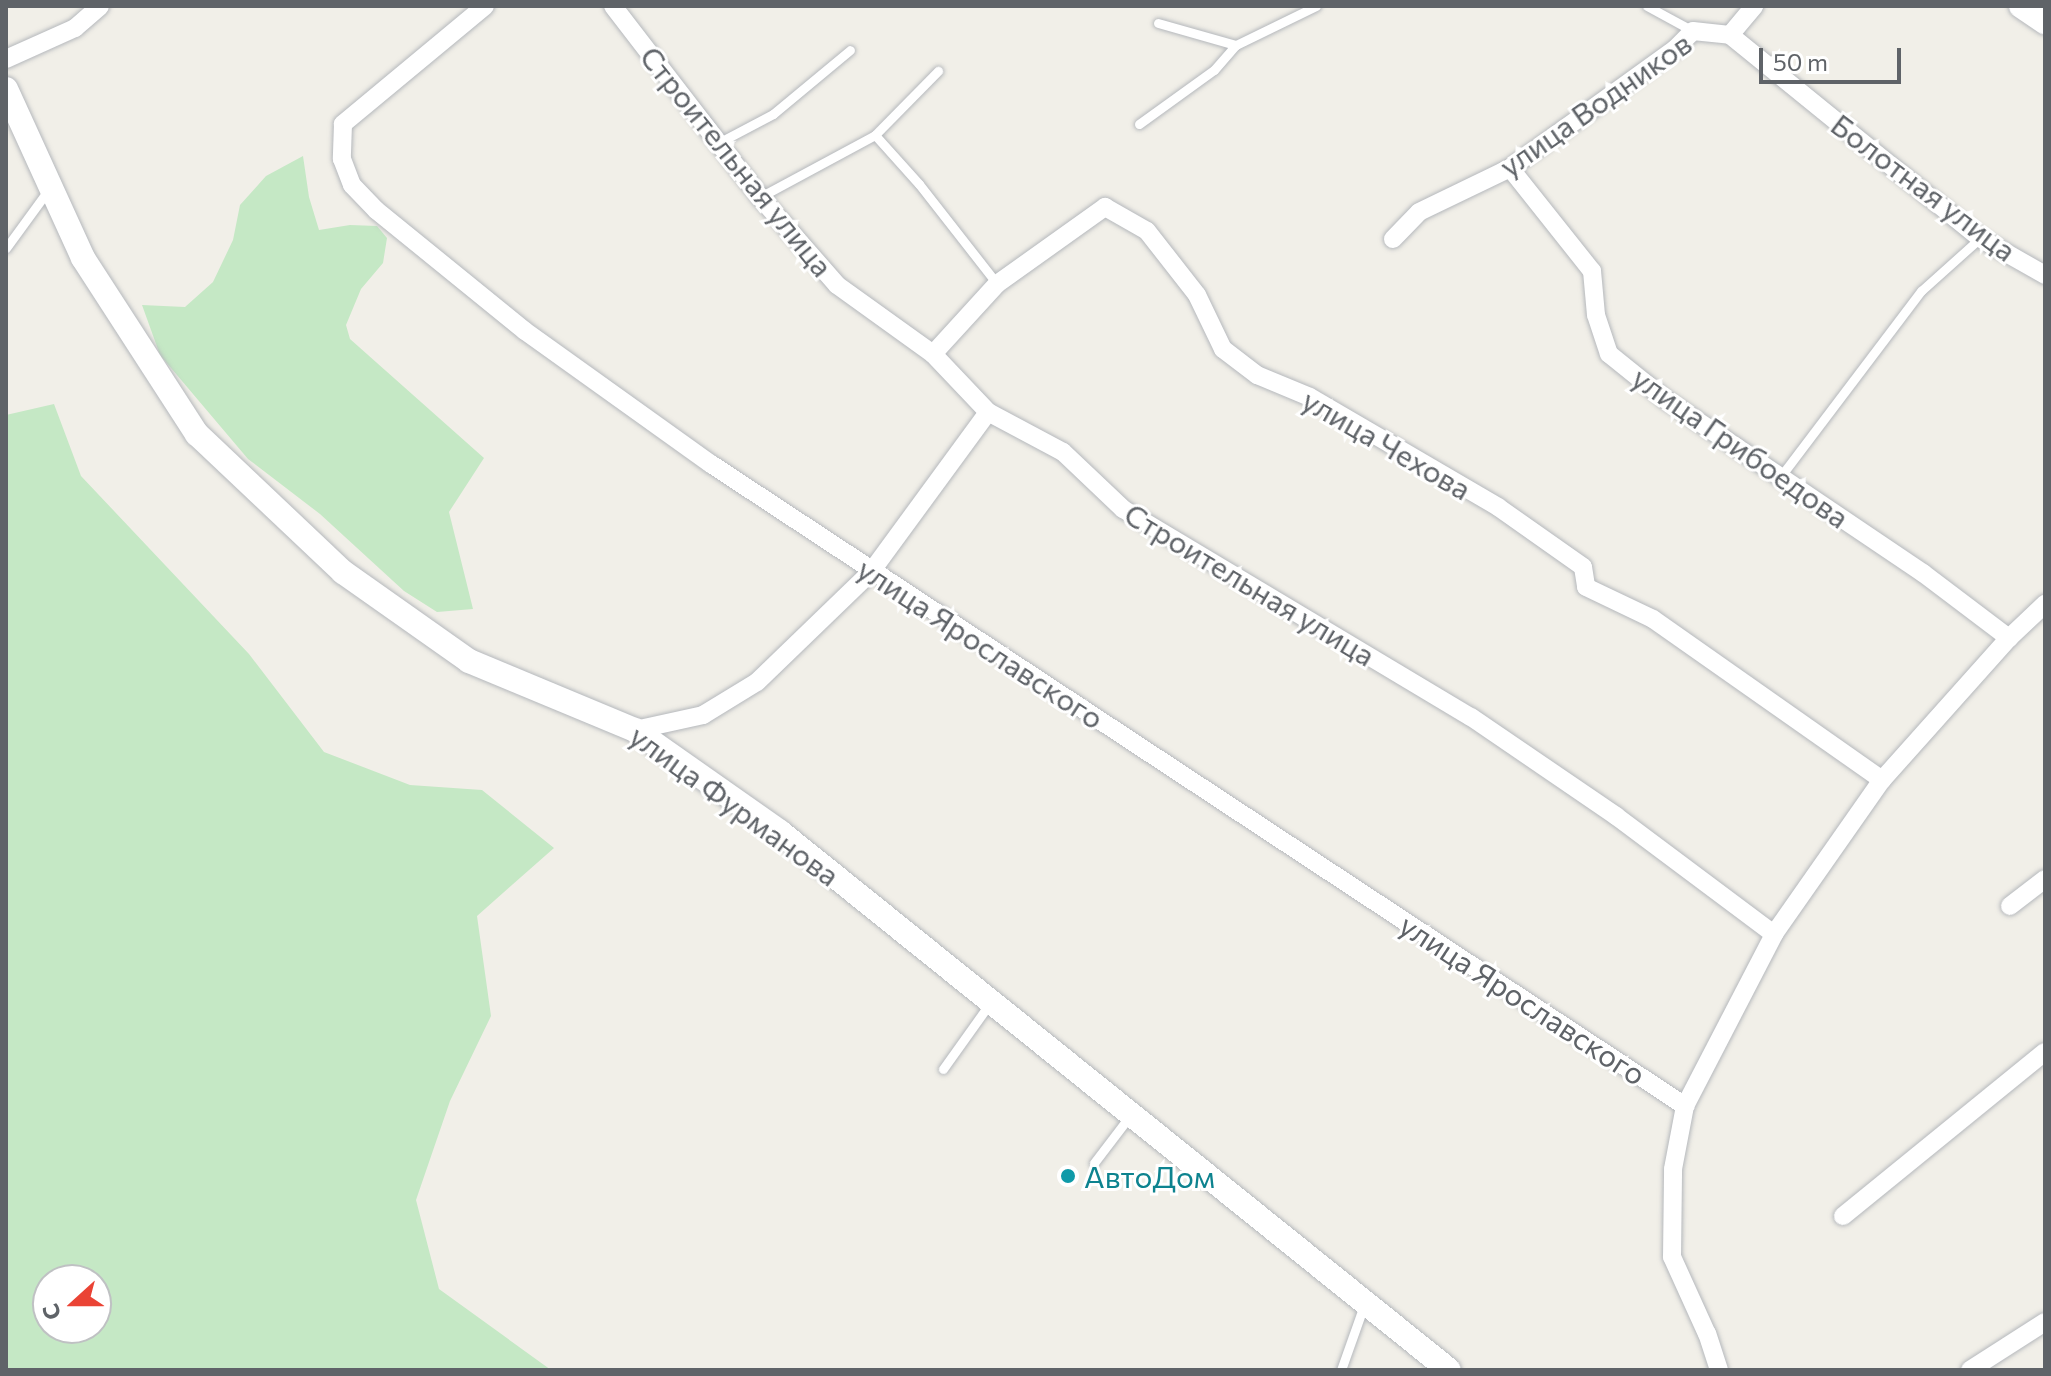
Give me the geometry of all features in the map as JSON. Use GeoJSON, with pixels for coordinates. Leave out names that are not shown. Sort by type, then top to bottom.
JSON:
{"type":"FeatureCollection","features":[{"type":"Feature","properties":{"kind":"main road"},"geometry":{"type":"LineString","coordinates":[[2021,6],[2045,22]]}},
{"type":"Feature","properties":{"kind":"main road","name":"улица Фурманова"},"geometry":{"type":"LineString","coordinates":[[6,89],[83,258],[197,434],[343,572],[469,661],[635,730],[780,832],[1449,1370]]}},
{"type":"Feature","properties":{"kind":"street"},"geometry":{"type":"LineString","coordinates":[[6,59],[75,28],[100,6]]}},
{"type":"Feature","properties":{"kind":"street","name":"улица Ярославского"},"geometry":{"type":"LineString","coordinates":[[485,6],[343,124],[342,159],[352,185],[376,210],[525,331],[711,464],[1685,1106]]}},
{"type":"Feature","properties":{"kind":"street","name":"Строительная улица"},"geometry":{"type":"LineString","coordinates":[[613,6],[760,197],[837,285],[933,354],[988,412],[1063,452],[1123,509],[1471,717],[1616,816],[1774,934]]}},
{"type":"Feature","properties":{"kind":"street","name":"улица Водников"},"geometry":{"type":"LineString","coordinates":[[1393,239],[1419,212],[1510,168],[1675,49],[1693,31],[1730,35],[1754,6]]}},
{"type":"Feature","properties":{"kind":"street","name":"Болотная улица"},"geometry":{"type":"LineString","coordinates":[[1730,35],[1980,238],[2045,275]]}},
{"type":"Feature","properties":{"kind":"street","name":"улица Грибоедова"},"geometry":{"type":"LineString","coordinates":[[1510,168],[1592,271],[1596,315],[1609,354],[1665,399],[1923,573],[2009,638]]}},
{"type":"Feature","properties":{"kind":"street","name":"улица Чехова"},"geometry":{"type":"LineString","coordinates":[[933,354],[997,284],[1105,207],[1147,231],[1197,295],[1223,349],[1257,375],[1310,397],[1498,507],[1583,567],[1586,587],[1653,619],[1882,780]]}},
{"type":"Feature","properties":{"kind":"street"},"geometry":{"type":"LineString","coordinates":[[635,730],[703,715],[757,682],[871,572],[988,412]]}},
{"type":"Feature","properties":{"kind":"street"},"geometry":{"type":"LineString","coordinates":[[1719,1370],[1707,1334],[1672,1257],[1673,1169],[1685,1106],[1774,934],[1882,780],[2009,638],[2045,604]]}},
{"type":"Feature","properties":{"kind":"street"},"geometry":{"type":"LineString","coordinates":[[2010,906],[2045,879]]}},
{"type":"Feature","properties":{"kind":"street"},"geometry":{"type":"LineString","coordinates":[[1843,1216],[2045,1052]]}},
{"type":"Feature","properties":{"kind":"street"},"geometry":{"type":"LineString","coordinates":[[1970,1370],[2045,1322]]}},
{"type":"Feature","properties":{"kind":"lane"},"geometry":{"type":"LineString","coordinates":[[1139,124],[1214,70],[1236,45],[1316,6]]}},
{"type":"Feature","properties":{"kind":"lane"},"geometry":{"type":"LineString","coordinates":[[1647,6],[1693,31]]}},
{"type":"Feature","properties":{"kind":"lane"},"geometry":{"type":"LineString","coordinates":[[1158,23],[1236,45]]}},
{"type":"Feature","properties":{"kind":"lane"},"geometry":{"type":"LineString","coordinates":[[720,142],[773,114],[850,50]]}},
{"type":"Feature","properties":{"kind":"lane"},"geometry":{"type":"LineString","coordinates":[[760,197],[875,135],[938,71]]}},
{"type":"Feature","properties":{"kind":"lane"},"geometry":{"type":"LineString","coordinates":[[875,135],[919,184],[997,284]]}},
{"type":"Feature","properties":{"kind":"lane"},"geometry":{"type":"LineString","coordinates":[[6,248],[51,186]]}},
{"type":"Feature","properties":{"kind":"lane"},"geometry":{"type":"LineString","coordinates":[[1781,476],[1921,291],[1980,238]]}},
{"type":"Feature","properties":{"kind":"lane"},"geometry":{"type":"LineString","coordinates":[[943,1069],[991,1002]]}},
{"type":"Feature","properties":{"kind":"lane"},"geometry":{"type":"LineString","coordinates":[[1094,1163],[1131,1115]]}},
{"type":"Feature","properties":{"kind":"lane"},"geometry":{"type":"LineString","coordinates":[[1341,1370],[1365,1302]]}},
{"type":"Feature","properties":{"kind":"green space"},"geometry":{"type":"Polygon","coordinates":[[[303,156],[309,197],[319,230],[350,225],[377,226],[387,238],[383,263],[361,289],[346,325],[350,339],[484,458],[449,512],[473,609],[437,612],[404,591],[320,514],[248,459],[160,355],[142,305],[185,307],[213,282],[233,240],[240,205],[266,176],[303,156]]]}},
{"type":"Feature","properties":{"kind":"green space"},"geometry":{"type":"Polygon","coordinates":[[[54,404],[81,476],[249,654],[324,752],[410,785],[482,790],[554,848],[477,916],[491,1016],[450,1101],[416,1200],[439,1289],[551,1370],[6,1370],[6,415],[54,404]]]}},
{"type":"Feature","properties":{"kind":"place","name":"АвтоДом"},"geometry":{"type":"Point","coordinates":[1068,1176]}}]}
